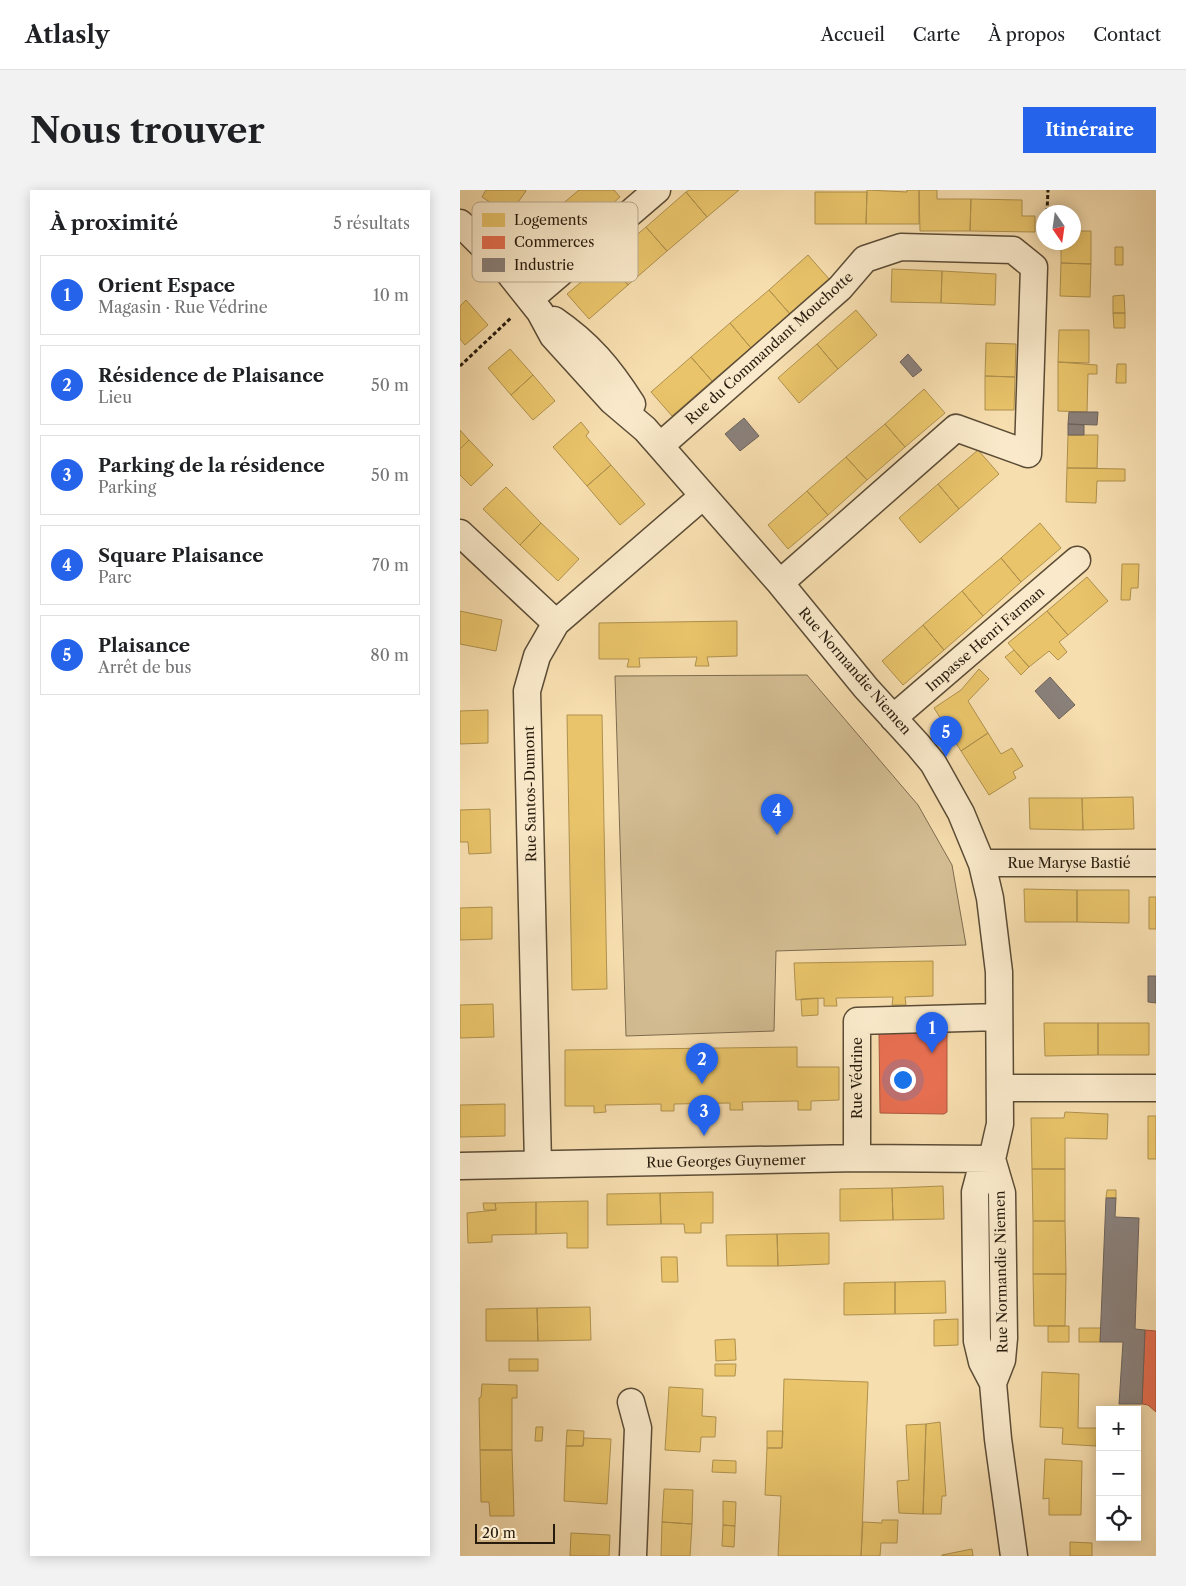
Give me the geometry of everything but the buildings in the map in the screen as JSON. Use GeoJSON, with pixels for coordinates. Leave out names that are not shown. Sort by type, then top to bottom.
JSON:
{"type":"FeatureCollection","features":[{"type":"Feature","properties":{"kind":"street"},"geometry":{"type":"LineString","coordinates":[[638,208],[657,190]]}},
{"type":"Feature","properties":{"kind":"street","name":"Rue Normandie Niemen"},"geometry":{"type":"LineString","coordinates":[[460,223],[472,235]]}},
{"type":"Feature","properties":{"kind":"street","name":"Rue du Commandant Mouchotte"},"geometry":{"type":"LineString","coordinates":[[652,437],[840,288],[865,260],[901,248],[1013,250],[1034,267],[1028,454],[956,428],[780,583]]}},
{"type":"Feature","properties":{"kind":"street","name":"Rue Normandie Niemen"},"geometry":{"type":"LineString","coordinates":[[516,282],[535,306],[553,336],[566,351],[612,401],[652,437],[780,583],[933,763],[961,813],[982,864],[995,932],[999,972],[1000,1124],[992,1159],[1002,1193],[1004,1338],[1002,1360],[993,1383],[998,1439],[1014,1556]]}},
{"type":"Feature","properties":{"kind":"street"},"geometry":{"type":"LineString","coordinates":[[535,306],[560,282]]}},
{"type":"Feature","properties":{"kind":"street","name":"Rue Santos-Dumont"},"geometry":{"type":"LineString","coordinates":[[538,1164],[528,691],[537,656],[556,623],[703,496]]}},
{"type":"Feature","properties":{"kind":"street"},"geometry":{"type":"LineString","coordinates":[[460,533],[556,623]]}},
{"type":"Feature","properties":{"kind":"street","name":"Impasse Henri Farman"},"geometry":{"type":"LineString","coordinates":[[893,718],[1078,560]]}},
{"type":"Feature","properties":{"kind":"street","name":"Rue Maryse Bastié"},"geometry":{"type":"LineString","coordinates":[[982,864],[992,862],[1156,862]]}},
{"type":"Feature","properties":{"kind":"street","name":"Rue Védrine"},"geometry":{"type":"LineString","coordinates":[[857,1158],[857,1021],[999,1017]]}},
{"type":"Feature","properties":{"kind":"street"},"geometry":{"type":"LineString","coordinates":[[1001,1088],[1156,1088]]}},
{"type":"Feature","properties":{"kind":"street","name":"Rue Georges Guynemer"},"geometry":{"type":"LineString","coordinates":[[460,1166],[857,1158],[992,1159]]}},
{"type":"Feature","properties":{"kind":"street"},"geometry":{"type":"LineString","coordinates":[[631,1402],[638,1428],[633,1556]]}},
{"type":"Feature","properties":{"kind":"path"},"geometry":{"type":"LineString","coordinates":[[1047,205],[1048,190]]}},
{"type":"Feature","properties":{"kind":"path"},"geometry":{"type":"LineString","coordinates":[[460,366],[535,306]]}},
{"type":"Feature","properties":{"kind":"shaded area"},"geometry":{"type":"Polygon","coordinates":[[[807,675],[918,805],[952,865],[966,945],[776,951],[774,1031],[626,1036],[615,676],[807,675]]]}},
{"type":"Feature","properties":{"kind":"place","name":"Plaisance"},"geometry":{"type":"Point","coordinates":[946,757]}},
{"type":"Feature","properties":{"kind":"place","name":"Square Plaisance"},"geometry":{"type":"Point","coordinates":[777,835]}},
{"type":"Feature","properties":{"kind":"place","name":"Orient Espace"},"geometry":{"type":"Point","coordinates":[932,1053]}},
{"type":"Feature","properties":{"kind":"place","name":"Résidence de Plaisance"},"geometry":{"type":"Point","coordinates":[702,1084]}},
{"type":"Feature","properties":{"kind":"place","name":"Parking de la résidence"},"geometry":{"type":"Point","coordinates":[704,1136]}}]}
